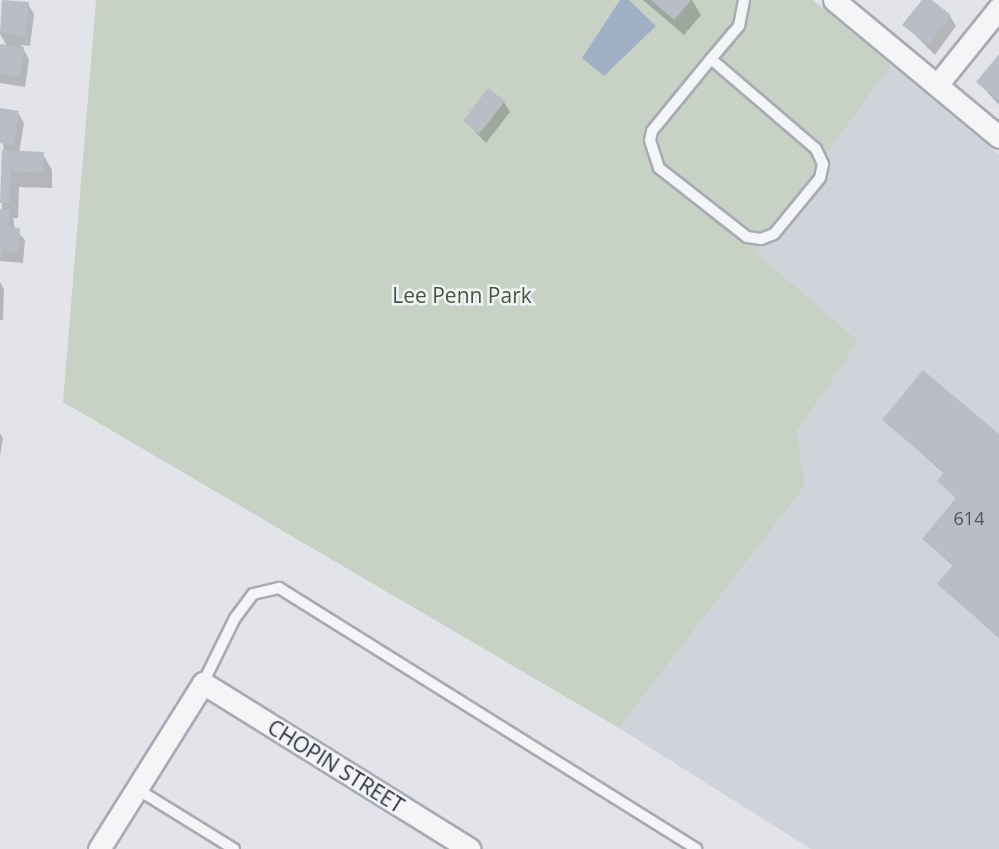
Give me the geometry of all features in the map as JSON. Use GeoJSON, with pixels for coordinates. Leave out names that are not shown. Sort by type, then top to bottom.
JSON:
{"type":"FeatureCollection","features":[{"type":"Feature","properties":{"kind":"street"},"geometry":{"type":"LineString","coordinates":[[834,0],[999,137]]}},
{"type":"Feature","properties":{"kind":"street"},"geometry":{"type":"LineString","coordinates":[[937,85],[999,8]]}},
{"type":"Feature","properties":{"kind":"street"},"geometry":{"type":"LineString","coordinates":[[99,849],[203,683]]}},
{"type":"Feature","properties":{"kind":"street","name":"CHOPIN STREET"},"geometry":{"type":"LineString","coordinates":[[203,683],[470,849]]}},
{"type":"Feature","properties":{"kind":"lane"},"geometry":{"type":"LineString","coordinates":[[711,60],[816,149],[823,164],[820,178],[774,234],[761,239],[747,237],[659,168],[650,150],[652,131],[739,26],[744,0]]}},
{"type":"Feature","properties":{"kind":"lane"},"geometry":{"type":"LineString","coordinates":[[203,683],[235,618],[253,594],[279,588],[696,849]]}},
{"type":"Feature","properties":{"kind":"lane"},"geometry":{"type":"LineString","coordinates":[[136,789],[234,849]]}},
{"type":"Feature","properties":{"kind":"shaded area"},"geometry":{"type":"Polygon","coordinates":[[[891,65],[999,155],[999,849],[811,849],[619,728],[805,486],[797,434],[857,341],[754,252],[891,65]]]}},
{"type":"Feature","properties":{"kind":"green space","name":"Lee Penn Park"},"geometry":{"type":"Polygon","coordinates":[[[96,0],[813,0],[891,65],[755,252],[858,341],[797,433],[805,486],[619,728],[63,402],[96,0]]]}},
{"type":"Feature","properties":{"kind":"water"},"geometry":{"type":"Polygon","coordinates":[[[620,0],[629,0],[656,26],[604,76],[582,58],[620,0]]]}},
{"type":"Feature","properties":{"kind":"building"},"geometry":{"type":"Polygon","coordinates":[[[2,0],[29,2],[25,36],[0,33],[2,0]]]}},
{"type":"Feature","properties":{"kind":"building"},"geometry":{"type":"Polygon","coordinates":[[[651,0],[691,0],[674,20],[651,0]]]}},
{"type":"Feature","properties":{"kind":"building"},"geometry":{"type":"Polygon","coordinates":[[[922,0],[932,0],[951,15],[929,45],[902,25],[922,0]]]}},
{"type":"Feature","properties":{"kind":"building"},"geometry":{"type":"Polygon","coordinates":[[[0,44],[24,47],[20,77],[0,74],[0,44]]]}},
{"type":"Feature","properties":{"kind":"building"},"geometry":{"type":"Polygon","coordinates":[[[999,54],[999,101],[976,82],[999,54]]]}},
{"type":"Feature","properties":{"kind":"building"},"geometry":{"type":"Polygon","coordinates":[[[488,88],[505,101],[479,134],[463,121],[488,88]]]}},
{"type":"Feature","properties":{"kind":"building"},"geometry":{"type":"Polygon","coordinates":[[[0,108],[19,111],[14,146],[0,143],[0,108]]]}},
{"type":"Feature","properties":{"kind":"building"},"geometry":{"type":"Polygon","coordinates":[[[2,150],[44,152],[43,173],[11,171],[10,203],[0,203],[2,150]]]}},
{"type":"Feature","properties":{"kind":"building"},"geometry":{"type":"Polygon","coordinates":[[[0,209],[11,210],[9,227],[20,228],[18,253],[0,251],[0,209]]]}},
{"type":"Feature","properties":{"kind":"building"},"geometry":{"type":"Polygon","coordinates":[[[923,370],[999,434],[999,637],[937,584],[953,565],[922,539],[956,498],[937,481],[944,472],[882,420],[923,370]]]}}]}
